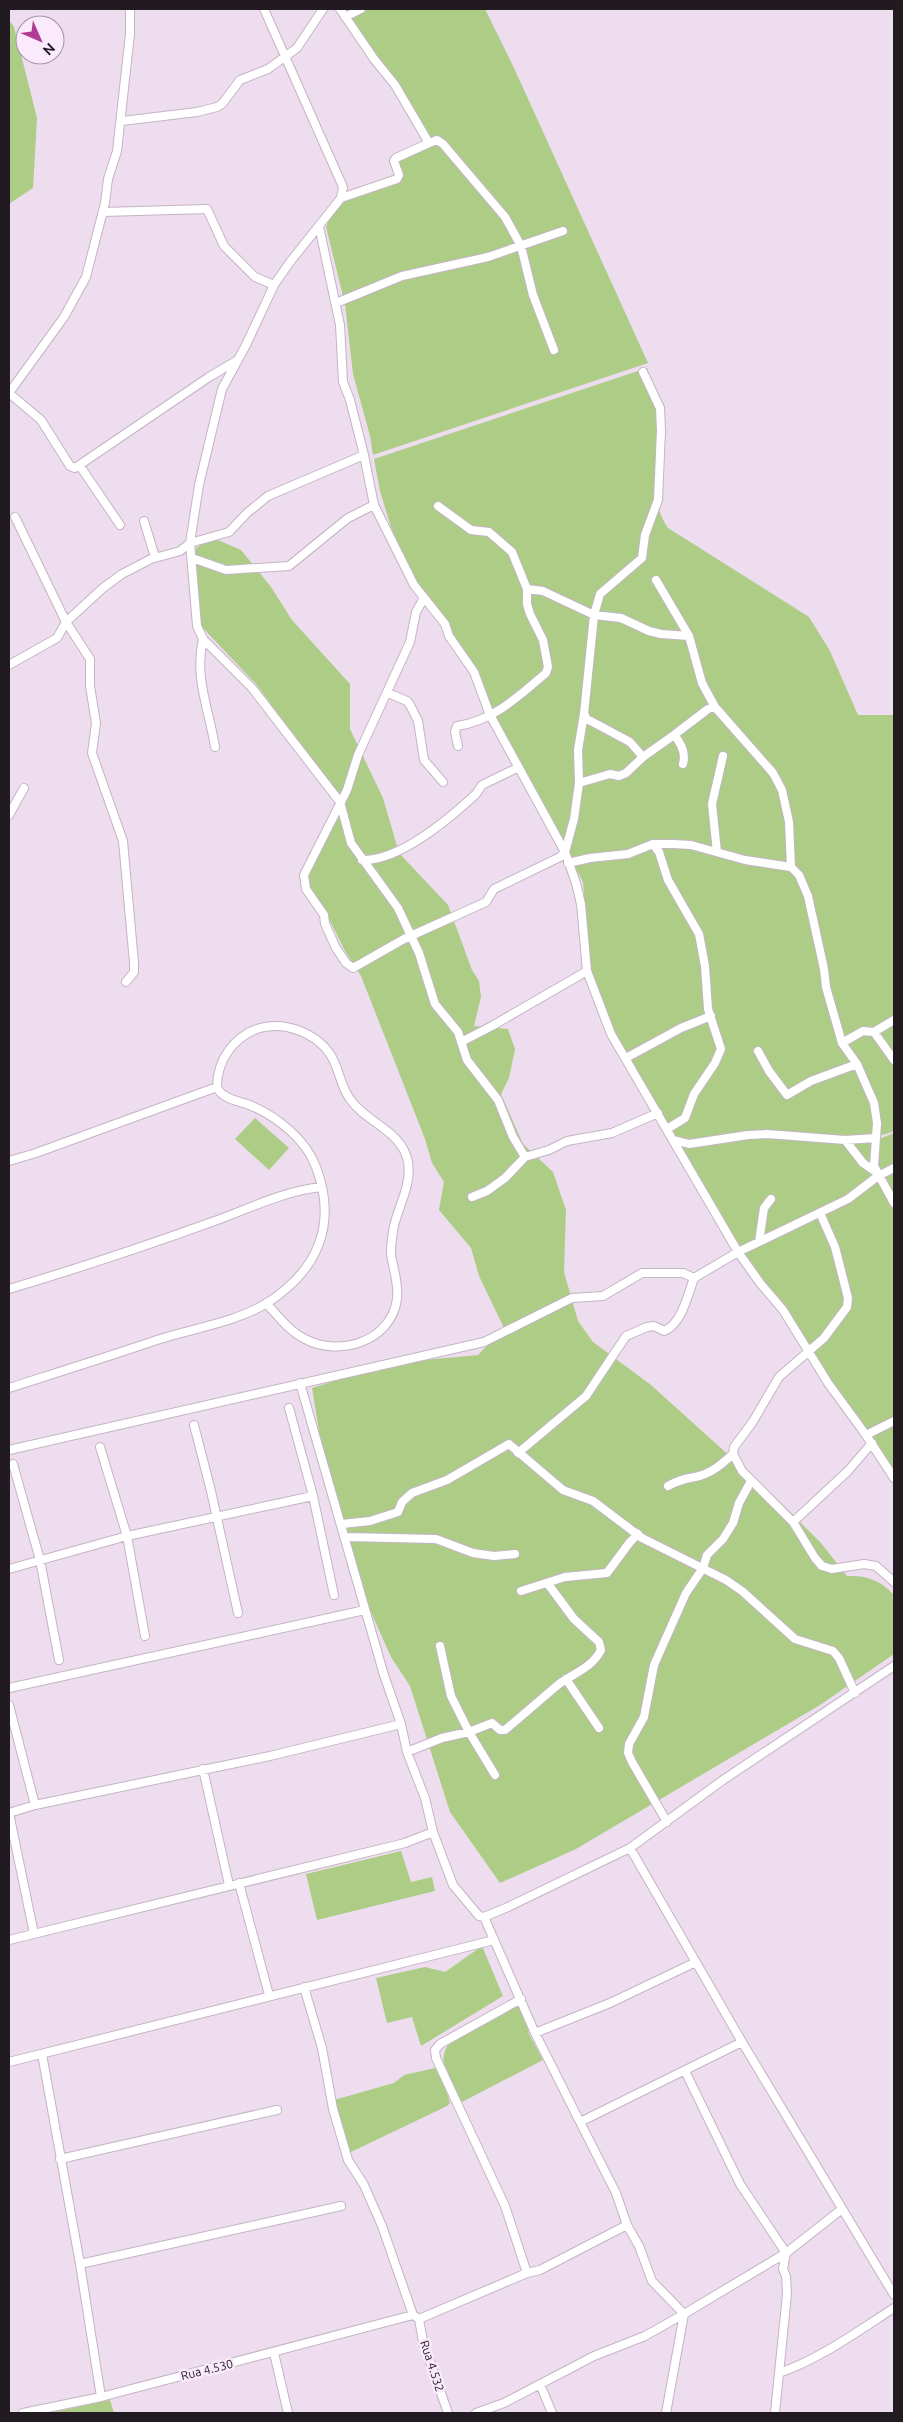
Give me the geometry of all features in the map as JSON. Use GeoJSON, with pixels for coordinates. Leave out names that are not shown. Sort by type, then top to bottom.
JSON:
{"type":"FeatureCollection","features":[{"type":"Feature","properties":{"kind":"street"},"geometry":{"type":"LineString","coordinates":[[130,9],[130,34],[122,121],[103,212],[83,284],[64,316],[9,393],[41,420],[70,466],[75,468],[209,377],[236,361]]}},
{"type":"Feature","properties":{"kind":"street"},"geometry":{"type":"LineString","coordinates":[[264,9],[343,187],[342,198]]}},
{"type":"Feature","properties":{"kind":"street"},"geometry":{"type":"LineString","coordinates":[[122,121],[197,112],[217,107],[222,104],[240,80],[268,69],[286,58],[302,43],[323,9]]}},
{"type":"Feature","properties":{"kind":"street"},"geometry":{"type":"LineString","coordinates":[[340,9],[395,85],[429,143]]}},
{"type":"Feature","properties":{"kind":"street"},"geometry":{"type":"LineString","coordinates":[[345,17],[361,9]]}},
{"type":"Feature","properties":{"kind":"street"},"geometry":{"type":"LineString","coordinates":[[525,1157],[513,1137],[498,1100],[467,1060],[458,1032],[435,1004],[412,937],[398,908],[351,843],[340,802],[252,688],[203,639],[197,626],[190,543],[199,485],[222,389],[274,285],[342,198],[397,179],[399,175],[394,161],[396,158],[437,140],[443,144],[505,217],[521,246],[533,295],[554,350]]}},
{"type":"Feature","properties":{"kind":"street"},"geometry":{"type":"LineString","coordinates":[[103,212],[207,209],[224,246],[255,277],[274,285]]}},
{"type":"Feature","properties":{"kind":"street"},"geometry":{"type":"LineString","coordinates":[[319,226],[340,325],[343,382],[350,400],[364,455],[374,506],[405,569],[424,598],[445,624],[449,636],[474,672],[490,716],[565,852],[581,904],[587,971],[612,1034],[738,1252],[760,1283],[783,1310],[828,1383],[872,1443],[894,1478]]}},
{"type":"Feature","properties":{"kind":"street"},"geometry":{"type":"LineString","coordinates":[[336,303],[402,276],[479,260],[563,231]]}},
{"type":"Feature","properties":{"kind":"street"},"geometry":{"type":"LineString","coordinates":[[424,598],[416,612],[410,642],[358,755],[346,790],[303,879],[306,890],[324,915],[325,924],[336,948],[346,963],[353,968],[412,937],[486,902],[494,889],[560,857],[565,852],[574,819],[579,784],[577,766],[594,615],[600,594],[642,558],[646,535],[658,500],[660,408],[643,372]]}},
{"type":"Feature","properties":{"kind":"street"},"geometry":{"type":"LineString","coordinates":[[9,665],[57,638],[66,622],[111,581],[155,557],[180,551],[190,543],[229,532],[247,513],[268,496],[364,455]]}},
{"type":"Feature","properties":{"kind":"street"},"geometry":{"type":"LineString","coordinates":[[80,466],[120,525]]}},
{"type":"Feature","properties":{"kind":"street"},"geometry":{"type":"LineString","coordinates":[[192,558],[226,570],[289,566],[348,518],[374,506]]}},
{"type":"Feature","properties":{"kind":"street"},"geometry":{"type":"LineString","coordinates":[[438,506],[471,530],[489,532],[504,544],[517,560],[527,589],[527,604],[543,640],[548,670],[505,707],[490,716],[457,726],[455,732],[458,746]]}},
{"type":"Feature","properties":{"kind":"street"},"geometry":{"type":"LineString","coordinates":[[15,517],[66,622],[90,659],[90,686],[96,722],[92,753],[123,841],[134,972],[126,982]]}},
{"type":"Feature","properties":{"kind":"street"},"geometry":{"type":"LineString","coordinates":[[144,521],[155,557]]}},
{"type":"Feature","properties":{"kind":"street"},"geometry":{"type":"LineString","coordinates":[[656,580],[689,636],[702,683],[714,707],[773,773],[782,790],[789,822],[791,867]]}},
{"type":"Feature","properties":{"kind":"street"},"geometry":{"type":"LineString","coordinates":[[527,589],[543,591],[594,615],[621,618],[655,632],[689,636]]}},
{"type":"Feature","properties":{"kind":"street"},"geometry":{"type":"LineString","coordinates":[[203,639],[198,658],[204,702],[214,747]]}},
{"type":"Feature","properties":{"kind":"street"},"geometry":{"type":"LineString","coordinates":[[388,693],[410,705],[418,721],[423,740],[424,760],[443,782]]}},
{"type":"Feature","properties":{"kind":"street"},"geometry":{"type":"LineString","coordinates":[[579,784],[610,774],[619,776],[626,773],[643,757],[714,707]]}},
{"type":"Feature","properties":{"kind":"street"},"geometry":{"type":"LineString","coordinates":[[584,714],[587,719],[630,742],[643,757]]}},
{"type":"Feature","properties":{"kind":"street"},"geometry":{"type":"LineString","coordinates":[[674,735],[683,750],[684,764]]}},
{"type":"Feature","properties":{"kind":"street"},"geometry":{"type":"LineString","coordinates":[[716,852],[712,804],[723,756]]}},
{"type":"Feature","properties":{"kind":"street"},"geometry":{"type":"LineString","coordinates":[[362,860],[376,860],[425,838],[461,808],[482,785],[517,768]]}},
{"type":"Feature","properties":{"kind":"street"},"geometry":{"type":"LineString","coordinates":[[9,815],[24,788]]}},
{"type":"Feature","properties":{"kind":"street"},"geometry":{"type":"LineString","coordinates":[[653,844],[659,852],[668,880],[699,934],[706,997],[721,1049],[715,1063],[694,1094],[685,1118],[667,1129]]}},
{"type":"Feature","properties":{"kind":"street"},"geometry":{"type":"LineString","coordinates":[[568,863],[590,858],[628,854],[653,844],[691,845],[745,860],[791,867],[803,880],[808,896],[822,959],[826,987],[842,1043],[857,1064],[877,1113],[874,1166],[894,1202]]}},
{"type":"Feature","properties":{"kind":"street"},"geometry":{"type":"LineString","coordinates":[[461,1042],[587,971]]}},
{"type":"Feature","properties":{"kind":"street"},"geometry":{"type":"LineString","coordinates":[[626,1058],[681,1028],[711,1016]]}},
{"type":"Feature","properties":{"kind":"street"},"geometry":{"type":"LineString","coordinates":[[842,1043],[863,1031],[874,1032],[894,1020]]}},
{"type":"Feature","properties":{"kind":"street"},"geometry":{"type":"LineString","coordinates":[[217,1087],[220,1062],[237,1042],[251,1031],[270,1025],[295,1029],[315,1038],[331,1055],[339,1079],[350,1100],[363,1113],[384,1127],[399,1142],[408,1159],[410,1176],[394,1228],[391,1252],[397,1299],[391,1317],[379,1331],[362,1343],[344,1347],[325,1347],[304,1339],[293,1331],[266,1303]]}},
{"type":"Feature","properties":{"kind":"street"},"geometry":{"type":"LineString","coordinates":[[874,1032],[894,1060]]}},
{"type":"Feature","properties":{"kind":"street"},"geometry":{"type":"LineString","coordinates":[[758,1051],[769,1071],[788,1095],[811,1081],[857,1064]]}},
{"type":"Feature","properties":{"kind":"street"},"geometry":{"type":"LineString","coordinates":[[9,1161],[36,1154],[217,1087]]}},
{"type":"Feature","properties":{"kind":"street"},"geometry":{"type":"LineString","coordinates":[[9,1388],[225,1320],[266,1303],[290,1285],[309,1264],[322,1242],[325,1220],[322,1187],[316,1166],[302,1144],[282,1124],[253,1106],[226,1096],[217,1087]]}},
{"type":"Feature","properties":{"kind":"street"},"geometry":{"type":"LineString","coordinates":[[472,1197],[487,1191],[505,1178],[525,1157],[548,1150],[567,1141],[612,1133],[658,1113]]}},
{"type":"Feature","properties":{"kind":"street"},"geometry":{"type":"LineString","coordinates":[[674,1140],[689,1144],[767,1134],[845,1140],[876,1138]]}},
{"type":"Feature","properties":{"kind":"street"},"geometry":{"type":"LineString","coordinates":[[845,1140],[863,1163],[877,1174]]}},
{"type":"Feature","properties":{"kind":"street"},"geometry":{"type":"LineString","coordinates":[[518,1453],[586,1396],[626,1336],[647,1327],[654,1326],[664,1331],[671,1326],[686,1300],[694,1278],[738,1252],[848,1199],[877,1174],[894,1168]]}},
{"type":"Feature","properties":{"kind":"street"},"geometry":{"type":"LineString","coordinates":[[9,1288],[180,1234],[279,1196],[301,1189],[322,1187]]}},
{"type":"Feature","properties":{"kind":"street"},"geometry":{"type":"LineString","coordinates":[[759,1242],[764,1208],[771,1199]]}},
{"type":"Feature","properties":{"kind":"street"},"geometry":{"type":"LineString","coordinates":[[820,1213],[835,1247],[848,1302],[836,1324],[810,1351],[779,1377],[752,1423],[734,1447],[733,1454],[736,1462],[750,1481],[793,1522],[822,1566],[832,1569],[864,1564],[876,1566],[894,1582]]}},
{"type":"Feature","properties":{"kind":"street"},"geometry":{"type":"LineString","coordinates":[[9,1450],[484,1342],[572,1298],[603,1296],[642,1273],[683,1273],[694,1278]]}},
{"type":"Feature","properties":{"kind":"street"},"geometry":{"type":"LineString","coordinates":[[300,1384],[346,1537],[384,1675],[401,1724],[407,1752],[425,1798],[433,1832],[453,1885],[479,1916],[484,1917],[561,1883],[630,1848],[723,1780],[894,1666]]}},
{"type":"Feature","properties":{"kind":"street"},"geometry":{"type":"LineString","coordinates":[[289,1408],[313,1496],[334,1595]]}},
{"type":"Feature","properties":{"kind":"street"},"geometry":{"type":"LineString","coordinates":[[866,1435],[894,1422]]}},
{"type":"Feature","properties":{"kind":"street"},"geometry":{"type":"LineString","coordinates":[[194,1425],[217,1516],[238,1613]]}},
{"type":"Feature","properties":{"kind":"street"},"geometry":{"type":"LineString","coordinates":[[793,1522],[848,1471],[872,1443]]}},
{"type":"Feature","properties":{"kind":"street"},"geometry":{"type":"LineString","coordinates":[[342,1524],[370,1521],[398,1512],[402,1502],[412,1493],[447,1480],[509,1444],[557,1486],[593,1501],[638,1534],[704,1568],[742,1591],[795,1639],[833,1651],[839,1658],[855,1693]]}},
{"type":"Feature","properties":{"kind":"street"},"geometry":{"type":"LineString","coordinates":[[100,1448],[127,1536],[145,1636]]}},
{"type":"Feature","properties":{"kind":"street"},"geometry":{"type":"LineString","coordinates":[[668,1486],[677,1480],[695,1477],[712,1471],[733,1454]]}},
{"type":"Feature","properties":{"kind":"street"},"geometry":{"type":"LineString","coordinates":[[13,1464],[40,1560],[59,1660]]}},
{"type":"Feature","properties":{"kind":"street"},"geometry":{"type":"LineString","coordinates":[[667,1822],[632,1762],[628,1753],[629,1744],[644,1716],[654,1665],[686,1593],[704,1568],[707,1555],[723,1539],[733,1523],[738,1503],[750,1481]]}},
{"type":"Feature","properties":{"kind":"street"},"geometry":{"type":"LineString","coordinates":[[9,1569],[127,1536],[313,1496]]}},
{"type":"Feature","properties":{"kind":"street"},"geometry":{"type":"LineString","coordinates":[[521,1591],[548,1584],[565,1577],[607,1573],[638,1534]]}},
{"type":"Feature","properties":{"kind":"street"},"geometry":{"type":"LineString","coordinates":[[346,1537],[436,1539],[474,1553],[494,1556],[515,1554]]}},
{"type":"Feature","properties":{"kind":"street"},"geometry":{"type":"LineString","coordinates":[[407,1752],[454,1734],[469,1732],[492,1723],[500,1730],[505,1730],[566,1679],[592,1663],[601,1650],[601,1646],[594,1636],[574,1619],[548,1584]]}},
{"type":"Feature","properties":{"kind":"street"},"geometry":{"type":"LineString","coordinates":[[9,1688],[366,1610]]}},
{"type":"Feature","properties":{"kind":"street"},"geometry":{"type":"LineString","coordinates":[[440,1646],[451,1696],[469,1732],[495,1775]]}},
{"type":"Feature","properties":{"kind":"street"},"geometry":{"type":"LineString","coordinates":[[566,1679],[599,1728]]}},
{"type":"Feature","properties":{"kind":"street"},"geometry":{"type":"LineString","coordinates":[[9,1705],[35,1805]]}},
{"type":"Feature","properties":{"kind":"street"},"geometry":{"type":"LineString","coordinates":[[34,1934],[9,1813],[35,1805],[270,1756],[401,1724]]}},
{"type":"Feature","properties":{"kind":"street"},"geometry":{"type":"LineString","coordinates":[[203,1769],[229,1885]]}},
{"type":"Feature","properties":{"kind":"street"},"geometry":{"type":"LineString","coordinates":[[9,1940],[405,1843],[433,1832]]}},
{"type":"Feature","properties":{"kind":"street"},"geometry":{"type":"LineString","coordinates":[[630,1848],[742,2042],[894,2295]]}},
{"type":"Feature","properties":{"kind":"street"},"geometry":{"type":"LineString","coordinates":[[239,1883],[269,1995]]}},
{"type":"Feature","properties":{"kind":"street"},"geometry":{"type":"LineString","coordinates":[[484,1917],[535,2033],[616,2192],[627,2225],[639,2246],[652,2280],[684,2314]]}},
{"type":"Feature","properties":{"kind":"street"},"geometry":{"type":"LineString","coordinates":[[9,2062],[269,1995],[304,1988],[494,1940]]}},
{"type":"Feature","properties":{"kind":"street"},"geometry":{"type":"LineString","coordinates":[[535,2033],[610,2003],[696,1962]]}},
{"type":"Feature","properties":{"kind":"street","name":"Rua 4.532"},"geometry":{"type":"LineString","coordinates":[[304,1988],[322,2048],[333,2109],[348,2160],[364,2185],[382,2226],[416,2317],[448,2413]]}},
{"type":"Feature","properties":{"kind":"street"},"geometry":{"type":"LineString","coordinates":[[521,1998],[440,2044],[435,2050],[436,2058],[505,2206],[527,2273]]}},
{"type":"Feature","properties":{"kind":"street"},"geometry":{"type":"LineString","coordinates":[[580,2122],[742,2042]]}},
{"type":"Feature","properties":{"kind":"street"},"geometry":{"type":"LineString","coordinates":[[42,2054],[80,2264],[101,2397]]}},
{"type":"Feature","properties":{"kind":"street"},"geometry":{"type":"LineString","coordinates":[[685,2071],[740,2184],[786,2253],[783,2270],[786,2276],[787,2294],[774,2413]]}},
{"type":"Feature","properties":{"kind":"street"},"geometry":{"type":"LineString","coordinates":[[60,2159],[277,2110]]}},
{"type":"Feature","properties":{"kind":"street"},"geometry":{"type":"LineString","coordinates":[[80,2264],[341,2206]]}},
{"type":"Feature","properties":{"kind":"street"},"geometry":{"type":"LineString","coordinates":[[476,2413],[504,2402],[594,2356],[645,2336],[786,2253],[842,2209]]}},
{"type":"Feature","properties":{"kind":"street","name":"Rua 4.530"},"geometry":{"type":"LineString","coordinates":[[23,2413],[101,2397],[416,2317],[546,2267],[627,2225]]}},
{"type":"Feature","properties":{"kind":"street"},"geometry":{"type":"LineString","coordinates":[[779,2373],[793,2368],[825,2350],[894,2308]]}},
{"type":"Feature","properties":{"kind":"street"},"geometry":{"type":"LineString","coordinates":[[666,2413],[684,2314]]}},
{"type":"Feature","properties":{"kind":"street"},"geometry":{"type":"LineString","coordinates":[[274,2353],[288,2413]]}},
{"type":"Feature","properties":{"kind":"street"},"geometry":{"type":"LineString","coordinates":[[540,2384],[552,2413]]}},
{"type":"Feature","properties":{"kind":"green space"},"geometry":{"type":"Polygon","coordinates":[[[343,9],[485,9],[514,68],[648,363],[373,455],[370,436],[353,374],[345,304],[326,227],[332,214],[346,199],[397,180],[398,160],[432,144],[408,99],[370,49],[343,9]]]}},
{"type":"Feature","properties":{"kind":"green space"},"geometry":{"type":"Polygon","coordinates":[[[9,20],[15,31],[15,65],[24,65],[37,118],[33,188],[9,204],[9,20]]]}},
{"type":"Feature","properties":{"kind":"green space"},"geometry":{"type":"Polygon","coordinates":[[[647,368],[655,397],[658,420],[657,503],[668,528],[809,617],[830,651],[858,715],[894,715],[894,1131],[880,1135],[851,1138],[779,1132],[714,1138],[675,1138],[616,1035],[590,971],[583,882],[506,739],[468,660],[448,626],[411,574],[391,527],[380,491],[374,459],[647,368]]]}},
{"type":"Feature","properties":{"kind":"green space"},"geometry":{"type":"Polygon","coordinates":[[[218,540],[241,550],[271,587],[292,620],[350,684],[350,729],[383,798],[399,853],[448,905],[472,970],[479,981],[481,997],[474,1026],[508,1029],[515,1049],[509,1078],[501,1094],[523,1144],[553,1172],[566,1210],[564,1272],[578,1321],[593,1342],[651,1385],[773,1495],[821,1543],[847,1576],[861,1576],[878,1582],[894,1595],[894,1654],[820,1705],[576,1849],[500,1883],[450,1812],[410,1686],[391,1657],[370,1610],[323,1455],[312,1388],[392,1363],[478,1355],[504,1328],[479,1276],[471,1248],[439,1210],[444,1182],[432,1163],[425,1139],[361,976],[345,951],[326,913],[309,890],[307,876],[338,814],[346,805],[256,684],[201,626],[195,563],[196,548],[204,543],[218,540]]]}},
{"type":"Feature","properties":{"kind":"green space"},"geometry":{"type":"Polygon","coordinates":[[[255,1118],[289,1148],[269,1170],[235,1139],[255,1118]]]}},
{"type":"Feature","properties":{"kind":"green space"},"geometry":{"type":"Polygon","coordinates":[[[894,1133],[894,1471],[822,1369],[815,1355],[736,1240],[681,1148],[746,1136],[879,1139],[894,1133]]]}},
{"type":"Feature","properties":{"kind":"green space"},"geometry":{"type":"Polygon","coordinates":[[[401,1851],[411,1882],[432,1877],[435,1891],[317,1920],[306,1874],[401,1851]]]}},
{"type":"Feature","properties":{"kind":"green space"},"geometry":{"type":"Polygon","coordinates":[[[482,1946],[503,1996],[421,2046],[412,2017],[387,2023],[376,1978],[425,1967],[445,1972],[482,1946]]]}},
{"type":"Feature","properties":{"kind":"green space"},"geometry":{"type":"Polygon","coordinates":[[[518,2005],[526,2021],[529,2034],[543,2060],[462,2102],[444,2067],[444,2052],[448,2045],[518,2005]]]}},
{"type":"Feature","properties":{"kind":"green space"},"geometry":{"type":"Polygon","coordinates":[[[435,2068],[445,2086],[450,2103],[447,2106],[349,2153],[334,2100],[394,2083],[404,2075],[435,2068]]]}},
{"type":"Feature","properties":{"kind":"green space"},"geometry":{"type":"Polygon","coordinates":[[[110,2400],[114,2413],[49,2413],[110,2400]]]}}]}
